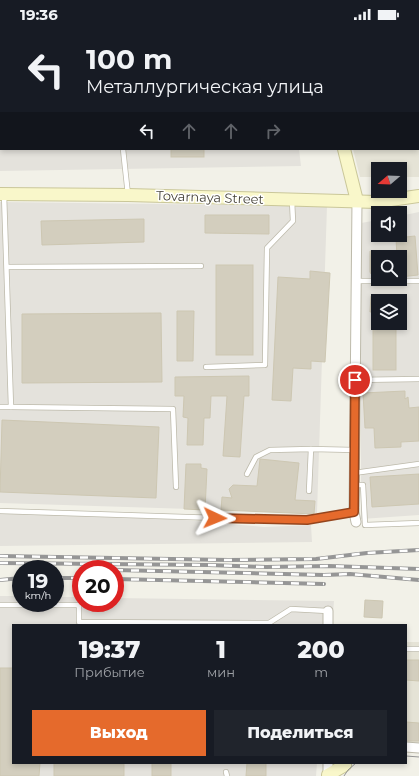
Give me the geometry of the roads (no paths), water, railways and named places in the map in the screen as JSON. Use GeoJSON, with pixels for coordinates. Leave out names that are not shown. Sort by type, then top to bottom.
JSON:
{"type":"FeatureCollection","features":[{"type":"Feature","properties":{"kind":"street"},"geometry":{"type":"LineString","coordinates":[[344,150],[357,202],[354,473],[354,512],[356,522]]}},
{"type":"Feature","properties":{"kind":"street","name":"Tovarnaya Street"},"geometry":{"type":"LineString","coordinates":[[2,194],[128,195],[357,202],[377,202],[419,196]]}},
{"type":"Feature","properties":{"kind":"street"},"geometry":{"type":"LineString","coordinates":[[328,611],[328,624]]}},
{"type":"Feature","properties":{"kind":"street"},"geometry":{"type":"LineString","coordinates":[[407,748],[419,748]]}},
{"type":"Feature","properties":{"kind":"street"},"geometry":{"type":"LineString","coordinates":[[328,771],[344,768]]}},
{"type":"Feature","properties":{"kind":"lane"},"geometry":{"type":"LineString","coordinates":[[123,150],[128,195]]}},
{"type":"Feature","properties":{"kind":"lane"},"geometry":{"type":"LineString","coordinates":[[2,194],[11,407]]}},
{"type":"Feature","properties":{"kind":"lane"},"geometry":{"type":"LineString","coordinates":[[206,366],[265,365],[267,248],[293,221],[292,199]]}},
{"type":"Feature","properties":{"kind":"lane"},"geometry":{"type":"LineString","coordinates":[[6,267],[201,266]]}},
{"type":"Feature","properties":{"kind":"lane"},"geometry":{"type":"LineString","coordinates":[[356,281],[419,281]]}},
{"type":"Feature","properties":{"kind":"lane"},"geometry":{"type":"LineString","coordinates":[[355,380],[419,379]]}},
{"type":"Feature","properties":{"kind":"lane"},"geometry":{"type":"LineString","coordinates":[[0,407],[173,409],[176,487]]}},
{"type":"Feature","properties":{"kind":"lane"},"geometry":{"type":"LineString","coordinates":[[309,491],[312,449]]}},
{"type":"Feature","properties":{"kind":"lane"},"geometry":{"type":"LineString","coordinates":[[247,474],[256,457],[270,450],[355,450]]}},
{"type":"Feature","properties":{"kind":"lane"},"geometry":{"type":"LineString","coordinates":[[354,473],[419,464]]}},
{"type":"Feature","properties":{"kind":"lane"},"geometry":{"type":"LineString","coordinates":[[354,485],[363,485],[365,525],[419,523]]}},
{"type":"Feature","properties":{"kind":"lane"},"geometry":{"type":"LineString","coordinates":[[0,511],[307,520],[354,512]]}},
{"type":"Feature","properties":{"kind":"lane"},"geometry":{"type":"LineString","coordinates":[[0,605],[79,605],[79,622],[269,623],[291,609],[328,611]]}},
{"type":"Feature","properties":{"kind":"lane"},"geometry":{"type":"LineString","coordinates":[[407,649],[419,649]]}},
{"type":"Feature","properties":{"kind":"tram line"},"geometry":{"type":"LineString","coordinates":[[407,756],[419,757]]}},
{"type":"Feature","properties":{"kind":"tram line"},"geometry":{"type":"LineString","coordinates":[[344,776],[355,764]]}},
{"type":"Feature","properties":{"kind":"railway"},"geometry":{"type":"LineString","coordinates":[[0,556],[229,560],[316,559],[367,553],[419,550]]}},
{"type":"Feature","properties":{"kind":"railway"},"geometry":{"type":"LineString","coordinates":[[0,563],[266,567],[329,566],[419,569]]}},
{"type":"Feature","properties":{"kind":"railway"},"geometry":{"type":"LineString","coordinates":[[124,570],[324,575],[350,574],[419,580]]}},
{"type":"Feature","properties":{"kind":"railway"},"geometry":{"type":"LineString","coordinates":[[64,578],[72,578]]}},
{"type":"Feature","properties":{"kind":"railway"},"geometry":{"type":"LineString","coordinates":[[0,580],[12,579]]}},
{"type":"Feature","properties":{"kind":"railway"},"geometry":{"type":"LineString","coordinates":[[124,579],[324,584]]}}]}
